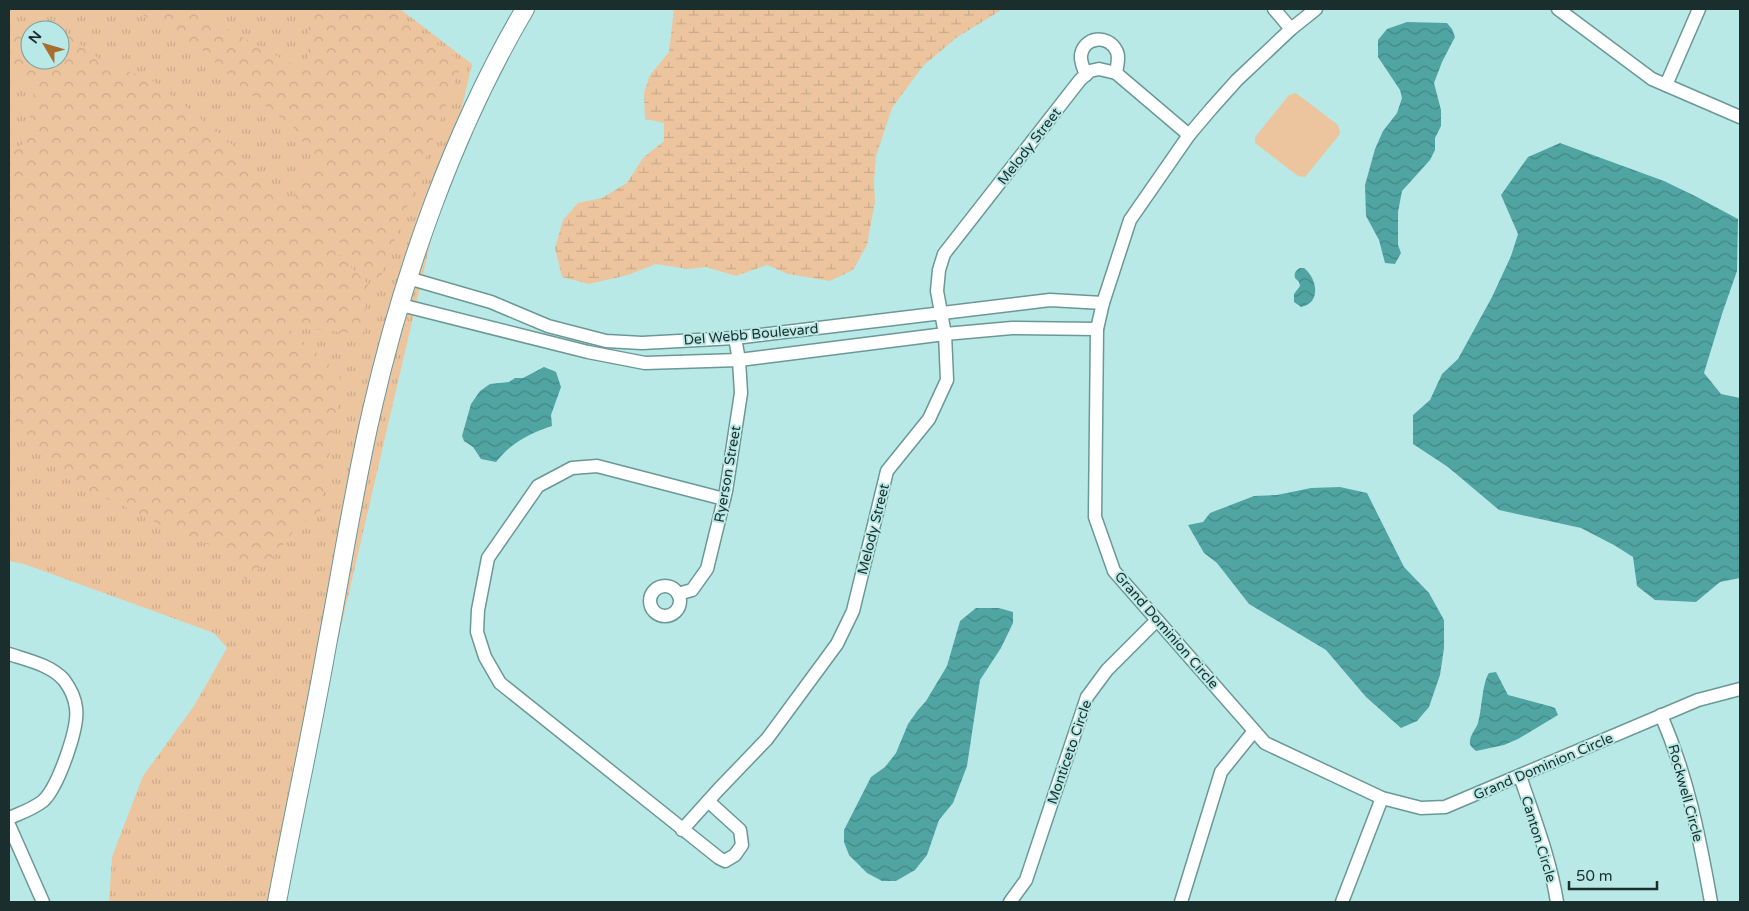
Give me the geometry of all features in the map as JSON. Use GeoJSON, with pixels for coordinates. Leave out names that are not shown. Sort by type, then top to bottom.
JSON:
{"type":"FeatureCollection","features":[{"type":"Feature","properties":{"kind":"main road"},"geometry":{"type":"LineString","coordinates":[[277,902],[372,408],[400,305],[427,222],[465,128],[496,62],[525,9]]}},
{"type":"Feature","properties":{"kind":"street"},"geometry":{"type":"LineString","coordinates":[[1274,9],[1291,29]]}},
{"type":"Feature","properties":{"kind":"street","name":"Grand Dominion Circle"},"geometry":{"type":"LineString","coordinates":[[1316,9],[1291,29],[1237,80],[1189,135],[1130,220],[1103,303],[1097,330],[1095,517],[1114,571],[1265,743],[1382,798],[1422,808],[1445,808],[1698,700],[1740,689]]}},
{"type":"Feature","properties":{"kind":"street"},"geometry":{"type":"LineString","coordinates":[[1558,9],[1652,80],[1740,117]]}},
{"type":"Feature","properties":{"kind":"street"},"geometry":{"type":"LineString","coordinates":[[1666,86],[1699,9]]}},
{"type":"Feature","properties":{"kind":"street"},"geometry":{"type":"LineString","coordinates":[[1116,73],[1117,50],[1110,43],[1103,39],[1094,40],[1086,44],[1081,54],[1081,62],[1086,75],[1090,71],[1099,69],[1116,73],[1189,135]]}},
{"type":"Feature","properties":{"kind":"street","name":"Melody Street"},"geometry":{"type":"LineString","coordinates":[[682,830],[767,739],[837,644],[853,611],[887,471],[929,419],[947,380],[945,334],[936,291],[939,270],[944,254],[1075,86],[1086,75]]}},
{"type":"Feature","properties":{"kind":"street","name":"Del Webb Boulevard"},"geometry":{"type":"LineString","coordinates":[[408,278],[491,302],[548,326],[606,341],[642,343],[736,338],[1050,300],[1103,303]]}},
{"type":"Feature","properties":{"kind":"street","name":"Del Webb Boulevard"},"geometry":{"type":"LineString","coordinates":[[400,305],[588,352],[644,363],[739,360],[945,334],[1012,328],[1097,330]]}},
{"type":"Feature","properties":{"kind":"street","name":"Ryerson Street"},"geometry":{"type":"LineString","coordinates":[[678,594],[692,590],[707,569],[724,499],[741,393],[736,338]]}},
{"type":"Feature","properties":{"kind":"street"},"geometry":{"type":"LineString","coordinates":[[708,801],[740,830],[742,845],[735,855],[725,861],[682,830],[500,683],[485,657],[477,632],[477,614],[488,558],[499,540],[538,486],[572,468],[597,466],[724,499]]}},
{"type":"Feature","properties":{"kind":"street","name":"Monticeto Circle"},"geometry":{"type":"LineString","coordinates":[[1010,902],[1026,880],[1087,696],[1107,670],[1157,620]]}},
{"type":"Feature","properties":{"kind":"street"},"geometry":{"type":"LineString","coordinates":[[9,654],[51,670],[60,676],[72,694],[76,716],[73,732],[56,785],[44,800],[33,808],[9,818]]}},
{"type":"Feature","properties":{"kind":"street","name":"Rockwell Circle"},"geometry":{"type":"LineString","coordinates":[[1661,715],[1675,747],[1688,787],[1711,902]]}},
{"type":"Feature","properties":{"kind":"street"},"geometry":{"type":"LineString","coordinates":[[1182,902],[1221,772],[1254,731]]}},
{"type":"Feature","properties":{"kind":"street","name":"Canton Circle"},"geometry":{"type":"LineString","coordinates":[[1520,776],[1544,844],[1553,878],[1556,902]]}},
{"type":"Feature","properties":{"kind":"street"},"geometry":{"type":"LineString","coordinates":[[1342,902],[1382,798]]}},
{"type":"Feature","properties":{"kind":"street"},"geometry":{"type":"LineString","coordinates":[[9,825],[43,902]]}},
{"type":"Feature","properties":{"kind":"green space"},"geometry":{"type":"Polygon","coordinates":[[[9,9],[400,9],[472,64],[277,902],[109,902],[112,857],[143,776],[194,706],[227,648],[214,633],[24,564],[9,561],[9,9]]]}},
{"type":"Feature","properties":{"kind":"green space"},"geometry":{"type":"Polygon","coordinates":[[[133,9],[209,9],[216,23],[301,69],[308,60],[309,9],[390,9],[462,63],[379,281],[293,196],[315,161],[294,128],[247,92],[201,49],[133,9]]]}},
{"type":"Feature","properties":{"kind":"green space"},"geometry":{"type":"Polygon","coordinates":[[[674,9],[1003,9],[956,38],[923,66],[892,108],[876,156],[875,202],[867,245],[853,270],[830,281],[788,274],[767,265],[736,276],[706,267],[688,269],[656,264],[628,275],[589,284],[562,277],[555,248],[563,220],[578,203],[602,198],[627,183],[643,158],[664,141],[664,123],[645,119],[644,93],[650,75],[669,52],[674,9]]]}},
{"type":"Feature","properties":{"kind":"green space"},"geometry":{"type":"Polygon","coordinates":[[[9,20],[20,29],[20,70],[70,70],[70,37],[102,61],[153,81],[230,142],[247,163],[368,284],[363,334],[287,327],[341,375],[334,430],[320,513],[299,524],[277,553],[246,580],[215,547],[167,528],[121,505],[74,485],[9,415],[9,153],[27,141],[34,86],[9,69],[9,20]]]}},
{"type":"Feature","properties":{"kind":"green space"},"geometry":{"type":"Polygon","coordinates":[[[1296,93],[1338,125],[1340,134],[1305,177],[1298,176],[1255,143],[1255,137],[1289,95],[1296,93]]]}},
{"type":"Feature","properties":{"kind":"water"},"geometry":{"type":"Polygon","coordinates":[[[1407,22],[1447,23],[1455,37],[1434,83],[1441,110],[1441,126],[1435,138],[1435,150],[1430,160],[1402,191],[1398,212],[1398,245],[1401,253],[1395,264],[1385,263],[1379,240],[1366,216],[1365,185],[1375,149],[1383,131],[1397,113],[1402,98],[1400,90],[1378,57],[1378,40],[1387,29],[1407,22]]]}},
{"type":"Feature","properties":{"kind":"water"},"geometry":{"type":"Polygon","coordinates":[[[1560,143],[1664,181],[1738,219],[1737,271],[1704,373],[1721,394],[1740,398],[1740,578],[1720,582],[1696,602],[1655,600],[1637,586],[1633,557],[1581,528],[1499,510],[1448,467],[1413,444],[1413,415],[1430,400],[1442,374],[1458,359],[1492,297],[1511,256],[1518,234],[1501,195],[1528,157],[1560,143]]]}},
{"type":"Feature","properties":{"kind":"water"},"geometry":{"type":"Polygon","coordinates":[[[1300,268],[1304,268],[1308,272],[1312,278],[1315,290],[1315,296],[1312,301],[1308,305],[1301,307],[1294,302],[1294,294],[1300,286],[1295,278],[1295,273],[1300,268]]]}},
{"type":"Feature","properties":{"kind":"water"},"geometry":{"type":"Polygon","coordinates":[[[544,367],[556,372],[561,387],[551,415],[552,426],[521,439],[496,462],[481,459],[473,447],[464,441],[462,436],[471,404],[480,391],[490,384],[523,378],[544,367]]]}},
{"type":"Feature","properties":{"kind":"water"},"geometry":{"type":"Polygon","coordinates":[[[1340,487],[1367,493],[1404,567],[1429,593],[1444,620],[1444,648],[1440,675],[1429,707],[1417,721],[1401,728],[1366,697],[1326,650],[1249,604],[1217,563],[1204,553],[1188,525],[1203,522],[1210,513],[1254,496],[1277,495],[1311,488],[1340,487]]]}},
{"type":"Feature","properties":{"kind":"water"},"geometry":{"type":"Polygon","coordinates":[[[976,608],[999,608],[1013,612],[1013,623],[1001,648],[980,680],[967,766],[953,803],[939,820],[927,855],[915,870],[896,881],[882,881],[867,873],[849,855],[844,842],[844,830],[871,777],[885,767],[896,753],[908,724],[926,701],[947,666],[960,621],[976,608]]]}},
{"type":"Feature","properties":{"kind":"water"},"geometry":{"type":"Polygon","coordinates":[[[1496,672],[1508,695],[1555,708],[1558,715],[1518,739],[1504,745],[1476,751],[1471,746],[1470,739],[1478,723],[1487,677],[1489,673],[1496,672]]]}}]}
